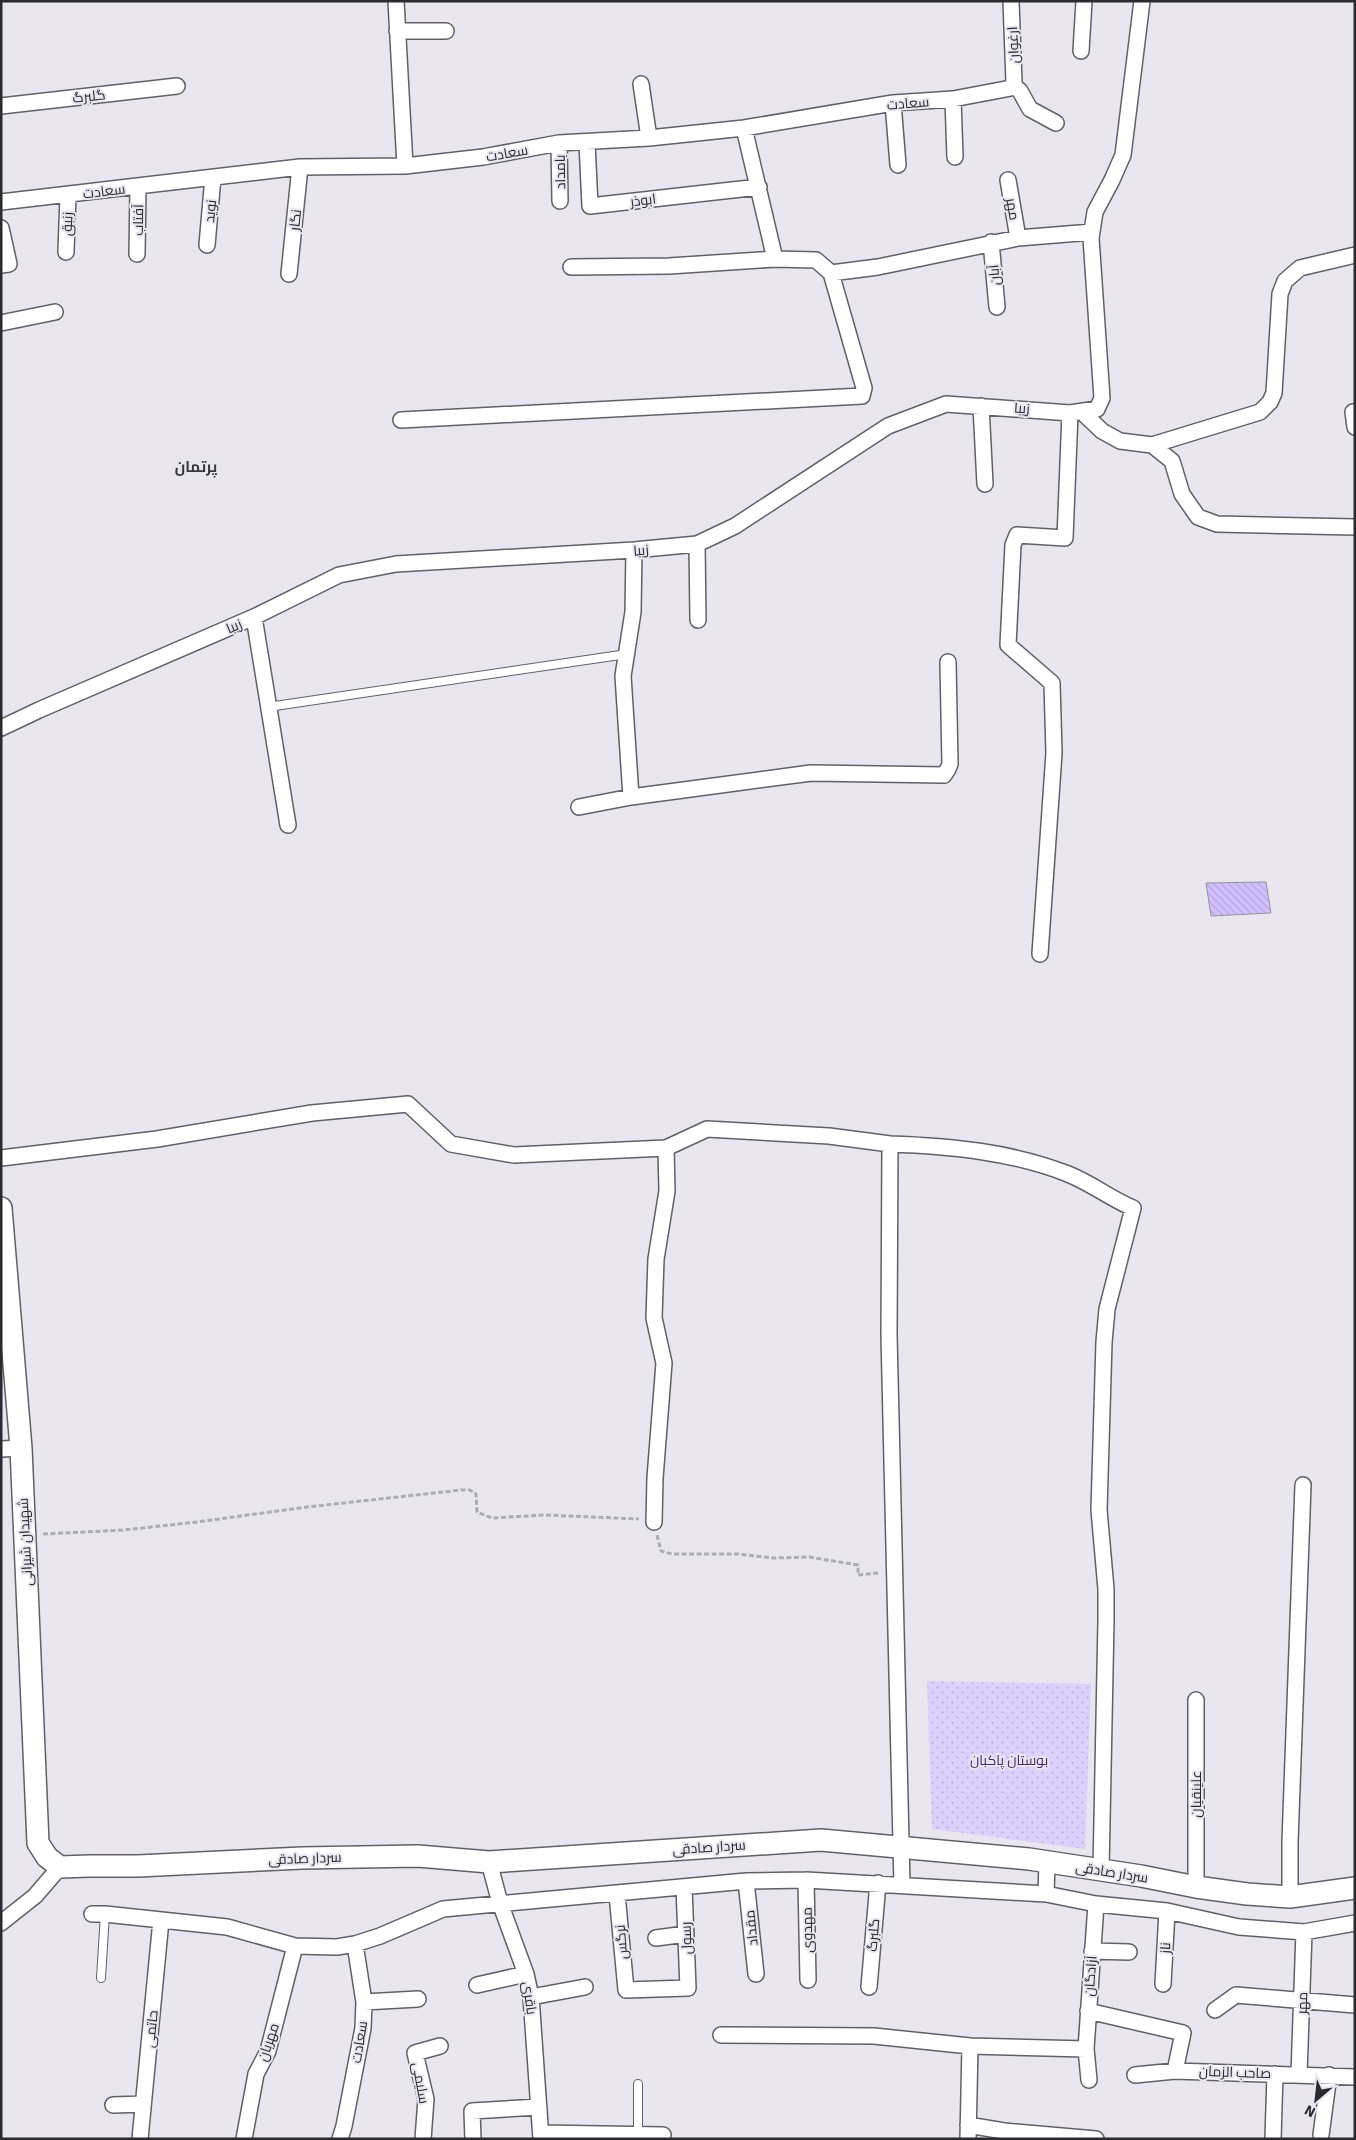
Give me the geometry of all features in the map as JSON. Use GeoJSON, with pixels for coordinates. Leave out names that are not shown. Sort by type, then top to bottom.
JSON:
{"type":"FeatureCollection","features":[{"type":"Feature","properties":{"kind":"street"},"geometry":{"type":"LineString","coordinates":[[396,1],[405,166]]}},
{"type":"Feature","properties":{"kind":"street","name":"ارغوان"},"geometry":{"type":"LineString","coordinates":[[1011,1],[1012,87]]}},
{"type":"Feature","properties":{"kind":"street"},"geometry":{"type":"LineString","coordinates":[[1081,51],[1084,1]]}},
{"type":"Feature","properties":{"kind":"street"},"geometry":{"type":"LineString","coordinates":[[1076,412],[1096,409],[1102,398],[1092,232],[1095,212],[1123,155],[1142,1]]}},
{"type":"Feature","properties":{"kind":"street"},"geometry":{"type":"LineString","coordinates":[[397,31],[446,31]]}},
{"type":"Feature","properties":{"kind":"street"},"geometry":{"type":"LineString","coordinates":[[642,84],[649,138]]}},
{"type":"Feature","properties":{"kind":"street","name":"گلبرگ"},"geometry":{"type":"LineString","coordinates":[[1,106],[177,86]]}},
{"type":"Feature","properties":{"kind":"street"},"geometry":{"type":"LineString","coordinates":[[1012,87],[1020,90],[1030,110],[1056,123]]}},
{"type":"Feature","properties":{"kind":"street","name":"سعادت"},"geometry":{"type":"LineString","coordinates":[[1,202],[300,167],[405,166],[483,157],[559,143],[649,138],[744,128],[893,103],[953,99],[1012,87]]}},
{"type":"Feature","properties":{"kind":"street"},"geometry":{"type":"LineString","coordinates":[[953,99],[955,156]]}},
{"type":"Feature","properties":{"kind":"street"},"geometry":{"type":"LineString","coordinates":[[893,103],[898,165]]}},
{"type":"Feature","properties":{"kind":"street"},"geometry":{"type":"LineString","coordinates":[[744,128],[774,259]]}},
{"type":"Feature","properties":{"kind":"street","name":"ابوذر"},"geometry":{"type":"LineString","coordinates":[[587,142],[590,206],[759,187]]}},
{"type":"Feature","properties":{"kind":"street","name":"بامداد"},"geometry":{"type":"LineString","coordinates":[[559,143],[560,201]]}},
{"type":"Feature","properties":{"kind":"street","name":"نگار"},"geometry":{"type":"LineString","coordinates":[[289,274],[300,167]]}},
{"type":"Feature","properties":{"kind":"street","name":"نوید"},"geometry":{"type":"LineString","coordinates":[[207,245],[213,178]]}},
{"type":"Feature","properties":{"kind":"street","name":"مهر"},"geometry":{"type":"LineString","coordinates":[[1008,180],[1018,238]]}},
{"type":"Feature","properties":{"kind":"street","name":"آفتاب"},"geometry":{"type":"LineString","coordinates":[[137,254],[138,187]]}},
{"type":"Feature","properties":{"kind":"street","name":"زنبق"},"geometry":{"type":"LineString","coordinates":[[66,252],[68,195]]}},
{"type":"Feature","properties":{"kind":"street"},"geometry":{"type":"LineString","coordinates":[[1,228],[9,264],[1,265]]}},
{"type":"Feature","properties":{"kind":"street"},"geometry":{"type":"LineString","coordinates":[[831,273],[878,267],[991,242],[1092,232]]}},
{"type":"Feature","properties":{"kind":"street","name":"آبان"},"geometry":{"type":"LineString","coordinates":[[991,242],[997,308]]}},
{"type":"Feature","properties":{"kind":"street"},"geometry":{"type":"LineString","coordinates":[[1076,412],[1102,431],[1120,441],[1152,445],[1260,412],[1274,393],[1280,294],[1286,281],[1300,268],[1355,255]]}},
{"type":"Feature","properties":{"kind":"street"},"geometry":{"type":"LineString","coordinates":[[401,420],[862,396],[864,388],[831,273],[816,260],[774,259],[669,266],[571,267]]}},
{"type":"Feature","properties":{"kind":"street"},"geometry":{"type":"LineString","coordinates":[[1,323],[55,312]]}},
{"type":"Feature","properties":{"kind":"street","name":"زیبا"},"geometry":{"type":"LineString","coordinates":[[1,728],[254,617],[339,575],[396,564],[634,550],[697,544],[735,526],[888,426],[946,404],[1076,412]]}},
{"type":"Feature","properties":{"kind":"street"},"geometry":{"type":"LineString","coordinates":[[982,406],[985,484]]}},
{"type":"Feature","properties":{"kind":"street"},"geometry":{"type":"LineString","coordinates":[[1040,954],[1054,753],[1052,683],[1008,645],[1013,545],[1017,535],[1065,538],[1076,412]]}},
{"type":"Feature","properties":{"kind":"street"},"geometry":{"type":"LineString","coordinates":[[1152,445],[1172,461],[1182,494],[1198,518],[1217,524],[1355,527]]}},
{"type":"Feature","properties":{"kind":"street"},"geometry":{"type":"LineString","coordinates":[[697,544],[698,620]]}},
{"type":"Feature","properties":{"kind":"street"},"geometry":{"type":"LineString","coordinates":[[631,797],[623,676],[633,612],[634,550]]}},
{"type":"Feature","properties":{"kind":"street"},"geometry":{"type":"LineString","coordinates":[[254,617],[288,825]]}},
{"type":"Feature","properties":{"kind":"street"},"geometry":{"type":"LineString","coordinates":[[579,807],[631,797],[811,773],[944,775],[950,764],[948,662]]}},
{"type":"Feature","properties":{"kind":"street"},"geometry":{"type":"LineString","coordinates":[[1,1158],[157,1140],[312,1113],[408,1104],[450,1144],[514,1155],[666,1148],[707,1129],[830,1136],[890,1144],[938,1146],[1008,1155],[1069,1175],[1115,1201],[1133,1208],[1107,1308],[1104,1342],[1099,1510],[1106,1589],[1101,1870]]}},
{"type":"Feature","properties":{"kind":"street"},"geometry":{"type":"LineString","coordinates":[[890,1144],[889,1334],[902,1885]]}},
{"type":"Feature","properties":{"kind":"street"},"geometry":{"type":"LineString","coordinates":[[654,1522],[655,1478],[664,1363],[654,1318],[656,1259],[667,1190],[666,1148]]}},
{"type":"Feature","properties":{"kind":"street","name":"شهیدان شیرانی"},"geometry":{"type":"LineString","coordinates":[[1,1208],[11,1449],[25,1535],[38,1843],[47,1857],[60,1866]]}},
{"type":"Feature","properties":{"kind":"street"},"geometry":{"type":"LineString","coordinates":[[1290,1897],[1290,1842],[1302,1485]]}},
{"type":"Feature","properties":{"kind":"street","name":"علینقیان"},"geometry":{"type":"LineString","coordinates":[[1196,1700],[1196,1887]]}},
{"type":"Feature","properties":{"kind":"street","name":"سردار صادقی"},"geometry":{"type":"LineString","coordinates":[[60,1866],[138,1866],[302,1858],[418,1856],[489,1862],[821,1840],[1047,1862],[1247,1894],[1290,1897],[1355,1888]]}},
{"type":"Feature","properties":{"kind":"street","name":"باقری"},"geometry":{"type":"LineString","coordinates":[[489,1862],[500,1903],[526,1974],[531,1997],[541,2136]]}},
{"type":"Feature","properties":{"kind":"street"},"geometry":{"type":"LineString","coordinates":[[1046,1894],[1047,1862]]}},
{"type":"Feature","properties":{"kind":"street"},"geometry":{"type":"LineString","coordinates":[[1,1923],[35,1896],[60,1866]]}},
{"type":"Feature","properties":{"kind":"street"},"geometry":{"type":"LineString","coordinates":[[98,1914],[227,1927],[295,1946],[337,1947],[355,1944],[380,1936],[443,1909],[746,1881],[806,1880],[1046,1894],[1096,1904],[1167,1911],[1238,1927],[1304,1932],[1355,1924]]}},
{"type":"Feature","properties":{"kind":"street","name":"مهدوی"},"geometry":{"type":"LineString","coordinates":[[806,1880],[808,1980]]}},
{"type":"Feature","properties":{"kind":"street","name":"مقداد"},"geometry":{"type":"LineString","coordinates":[[746,1881],[756,1974]]}},
{"type":"Feature","properties":{"kind":"street","name":"گلبرگ"},"geometry":{"type":"LineString","coordinates":[[868,1987],[878,1884]]}},
{"type":"Feature","properties":{"kind":"street","name":"رسول"},"geometry":{"type":"LineString","coordinates":[[684,1887],[688,1988]]}},
{"type":"Feature","properties":{"kind":"street","name":"نرگس"},"geometry":{"type":"LineString","coordinates":[[617,1894],[626,1990],[688,1988]]}},
{"type":"Feature","properties":{"kind":"street","name":"آزادگان"},"geometry":{"type":"LineString","coordinates":[[1089,2080],[1086,2049],[1096,1904]]}},
{"type":"Feature","properties":{"kind":"street","name":"ناز"},"geometry":{"type":"LineString","coordinates":[[1163,1984],[1167,1911]]}},
{"type":"Feature","properties":{"kind":"street","name":"حاتمی"},"geometry":{"type":"LineString","coordinates":[[140,2139],[161,1920]]}},
{"type":"Feature","properties":{"kind":"street","name":"مهر"},"geometry":{"type":"LineString","coordinates":[[1299,2074],[1304,1932]]}},
{"type":"Feature","properties":{"kind":"street"},"geometry":{"type":"LineString","coordinates":[[656,1938],[686,1934]]}},
{"type":"Feature","properties":{"kind":"street","name":"سعادت"},"geometry":{"type":"LineString","coordinates":[[340,2139],[363,2028],[364,2002],[355,1944]]}},
{"type":"Feature","properties":{"kind":"street","name":"مهربان"},"geometry":{"type":"LineString","coordinates":[[244,2139],[256,2074],[268,2051],[295,1946]]}},
{"type":"Feature","properties":{"kind":"street"},"geometry":{"type":"LineString","coordinates":[[1092,1951],[1129,1952]]}},
{"type":"Feature","properties":{"kind":"street"},"geometry":{"type":"LineString","coordinates":[[477,1986],[526,1974]]}},
{"type":"Feature","properties":{"kind":"street"},"geometry":{"type":"LineString","coordinates":[[531,1997],[585,1987]]}},
{"type":"Feature","properties":{"kind":"street"},"geometry":{"type":"LineString","coordinates":[[1215,2010],[1236,1995],[1355,2005]]}},
{"type":"Feature","properties":{"kind":"street"},"geometry":{"type":"LineString","coordinates":[[364,2002],[418,1999]]}},
{"type":"Feature","properties":{"kind":"street"},"geometry":{"type":"LineString","coordinates":[[1088,2011],[1183,2033],[1175,2071]]}},
{"type":"Feature","properties":{"kind":"street"},"geometry":{"type":"LineString","coordinates":[[721,2035],[874,2036],[970,2046],[1086,2049]]}},
{"type":"Feature","properties":{"kind":"street","name":"سلیمی"},"geometry":{"type":"LineString","coordinates":[[423,2139],[426,2099],[415,2053],[440,2046]]}},
{"type":"Feature","properties":{"kind":"street"},"geometry":{"type":"LineString","coordinates":[[970,2046],[968,2132],[1004,2131],[1096,2139]]}},
{"type":"Feature","properties":{"kind":"street","name":"صاحب الزمان"},"geometry":{"type":"LineString","coordinates":[[1135,2075],[1175,2071],[1355,2077]]}},
{"type":"Feature","properties":{"kind":"street"},"geometry":{"type":"LineString","coordinates":[[1274,2139],[1275,2074]]}},
{"type":"Feature","properties":{"kind":"street"},"geometry":{"type":"LineString","coordinates":[[1321,2135],[1328,2075]]}},
{"type":"Feature","properties":{"kind":"street"},"geometry":{"type":"LineString","coordinates":[[113,2105],[143,2104]]}},
{"type":"Feature","properties":{"kind":"street"},"geometry":{"type":"LineString","coordinates":[[473,2139],[472,2111],[539,2107]]}},
{"type":"Feature","properties":{"kind":"street"},"geometry":{"type":"LineString","coordinates":[[541,2136],[663,2135]]}},
{"type":"Feature","properties":{"kind":"lane"},"geometry":{"type":"LineString","coordinates":[[268,707],[627,654]]}},
{"type":"Feature","properties":{"kind":"lane"},"geometry":{"type":"LineString","coordinates":[[98,1914],[101,1978]]}},
{"type":"Feature","properties":{"kind":"lane"},"geometry":{"type":"LineString","coordinates":[[638,2084],[638,2134]]}},
{"type":"Feature","properties":{"kind":"path"},"geometry":{"type":"LineString","coordinates":[[25,1535],[124,1530],[470,1490],[476,1494],[477,1512],[492,1518],[574,1516],[640,1519],[654,1522],[661,1551],[672,1554],[737,1554],[773,1558],[809,1557],[858,1565],[858,1575],[895,1572]]}},
{"type":"Feature","properties":{"kind":"green space","name":"بوستان پاکبان"},"geometry":{"type":"Polygon","coordinates":[[[927,1681],[1091,1684],[1085,1849],[932,1829],[927,1681]]]}},
{"type":"Feature","properties":{"kind":"building"},"geometry":{"type":"Polygon","coordinates":[[[1266,882],[1271,913],[1211,916],[1206,883],[1266,882]]]}},
{"type":"Feature","properties":{"kind":"district","name":"پرتمان"},"geometry":{"type":"Point","coordinates":[196,467]}}]}
